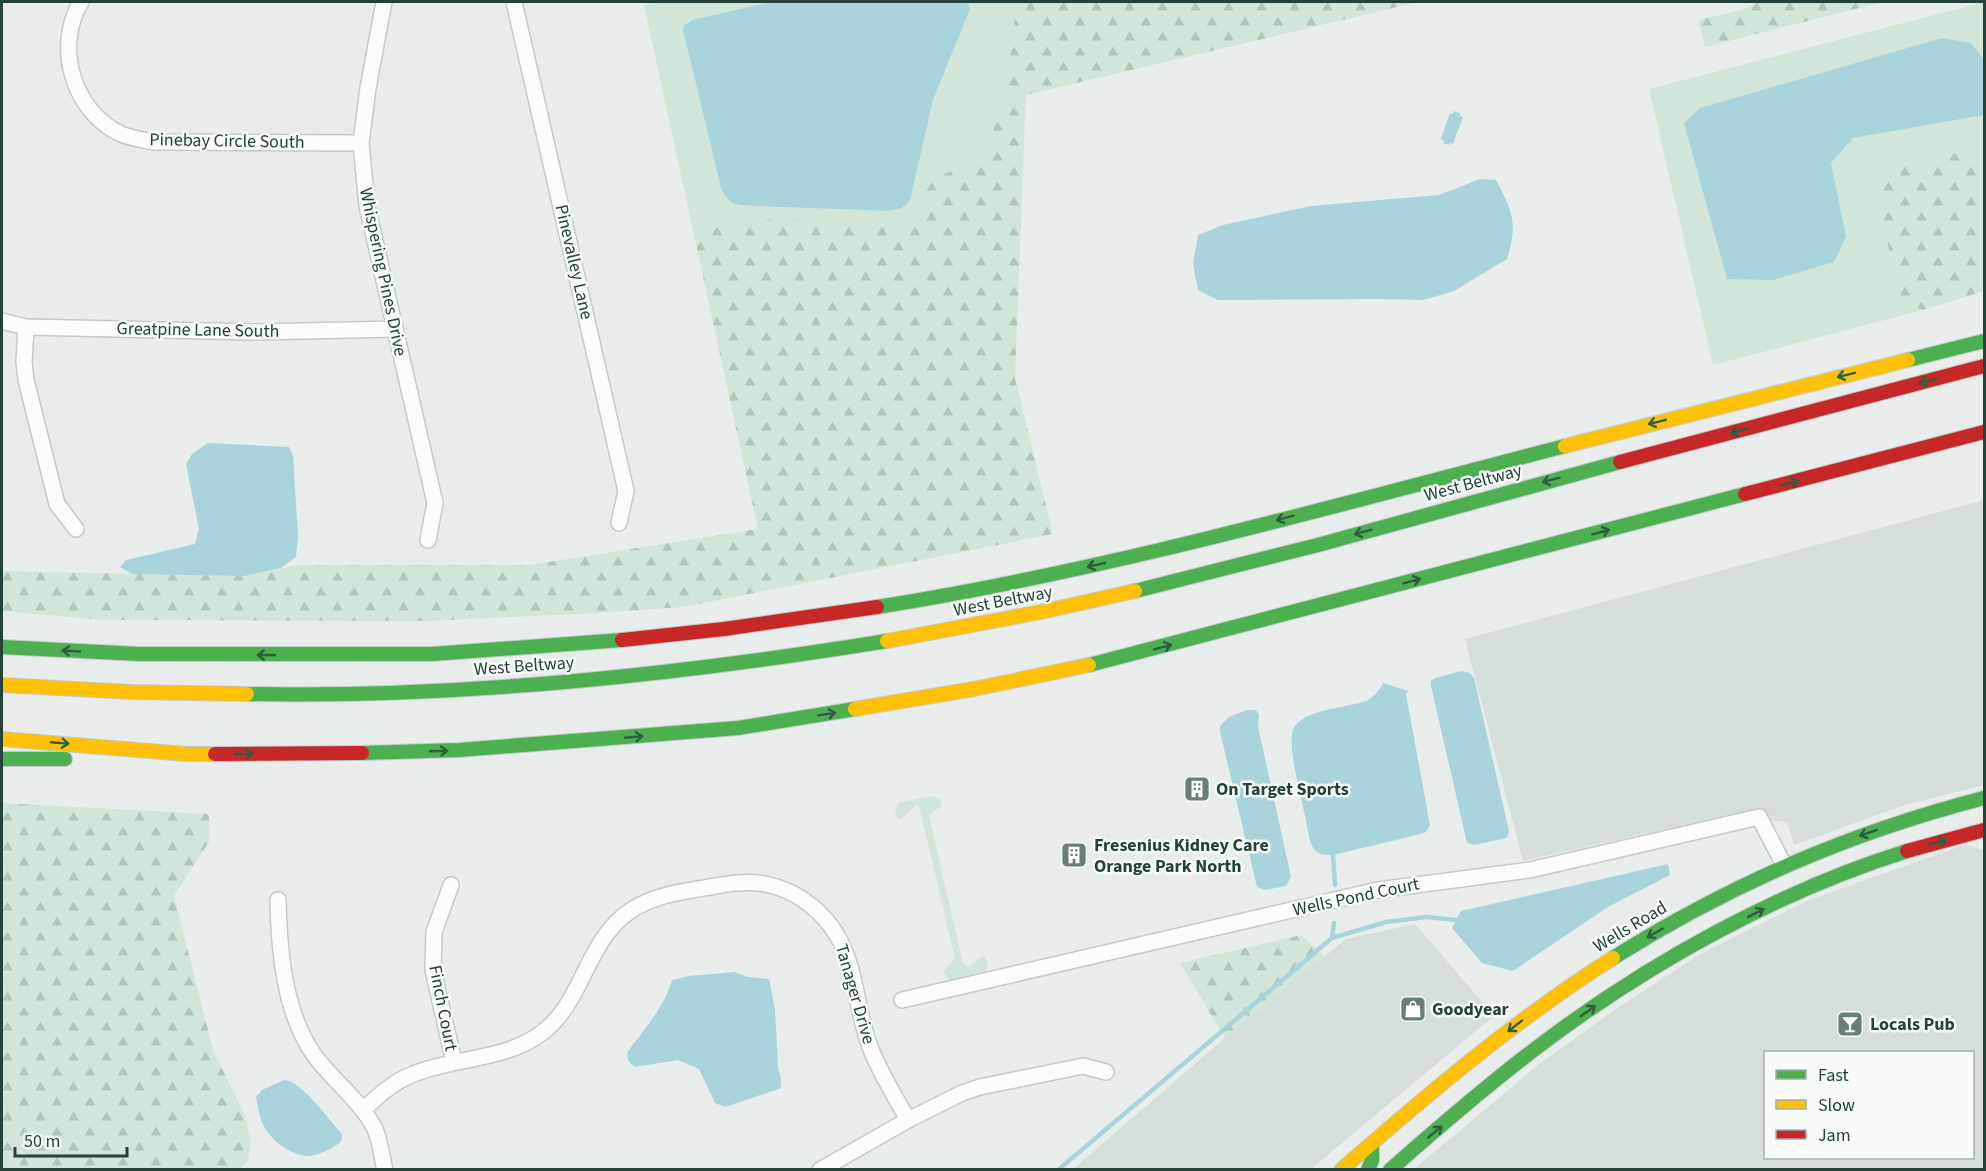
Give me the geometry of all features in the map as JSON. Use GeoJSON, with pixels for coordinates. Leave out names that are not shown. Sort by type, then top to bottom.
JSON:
{"type":"FeatureCollection","features":[{"type":"Feature","properties":{"kind":"main road"},"geometry":{"type":"LineString","coordinates":[[2,647],[150,654],[452,653],[626,640],[724,629],[869,608],[945,596],[1066,572],[1182,545],[1706,410],[1984,342]]}},
{"type":"Feature","properties":{"kind":"main road","name":"West Beltway"},"geometry":{"type":"LineString","coordinates":[[2,685],[174,693],[372,693],[500,687],[731,665],[930,634],[1029,615],[1285,554],[1596,468],[1984,366]]}},
{"type":"Feature","properties":{"kind":"main road"},"geometry":{"type":"LineString","coordinates":[[2,759],[459,750],[738,728],[974,689],[1106,661],[1984,432]]}},
{"type":"Feature","properties":{"kind":"main road"},"geometry":{"type":"LineString","coordinates":[[2,739],[186,754]]}},
{"type":"Feature","properties":{"kind":"main road","name":"Wells Road"},"geometry":{"type":"LineString","coordinates":[[1341,1170],[1474,1057],[1539,1007],[1605,962],[1695,909],[1784,865],[1856,837],[1918,816],[1984,798]]}},
{"type":"Feature","properties":{"kind":"main road"},"geometry":{"type":"LineString","coordinates":[[1390,1170],[1487,1087],[1548,1039],[1630,982],[1713,934],[1789,897],[1862,866],[1932,843],[1984,830]]}},
{"type":"Feature","properties":{"kind":"main road"},"geometry":{"type":"LineString","coordinates":[[1368,1170],[1372,1160],[1372,1144]]}},
{"type":"Feature","properties":{"kind":"street","name":"Pinebay Circle South"},"geometry":{"type":"LineString","coordinates":[[81,2],[70,28],[69,54],[74,79],[82,99],[98,118],[121,134],[153,142],[361,143]]}},
{"type":"Feature","properties":{"kind":"street","name":"Whispering Pines Drive"},"geometry":{"type":"LineString","coordinates":[[384,2],[368,88],[361,143],[367,206],[435,503],[428,540]]}},
{"type":"Feature","properties":{"kind":"street","name":"Pinevalley Lane"},"geometry":{"type":"LineString","coordinates":[[514,2],[626,491],[619,523]]}},
{"type":"Feature","properties":{"kind":"street","name":"Greatpine Lane South"},"geometry":{"type":"LineString","coordinates":[[2,321],[26,327],[257,332],[394,329]]}},
{"type":"Feature","properties":{"kind":"street"},"geometry":{"type":"LineString","coordinates":[[26,327],[24,362],[26,380],[51,482],[57,504],[76,529]]}},
{"type":"Feature","properties":{"kind":"street","name":"Wells Pond Court"},"geometry":{"type":"LineString","coordinates":[[902,1000],[1378,890],[1530,870],[1759,817],[1784,865]]}},
{"type":"Feature","properties":{"kind":"street","name":"Tanager Drive"},"geometry":{"type":"LineString","coordinates":[[363,1110],[384,1091],[413,1074],[509,1050],[543,1032],[559,1017],[571,1000],[597,946],[610,929],[629,912],[649,901],[671,894],[749,882],[766,884],[788,891],[811,905],[828,921],[840,938],[848,960],[869,1043],[908,1120]]}},
{"type":"Feature","properties":{"kind":"street","name":"Finch Court"},"geometry":{"type":"LineString","coordinates":[[451,885],[434,932],[433,970],[454,1062]]}},
{"type":"Feature","properties":{"kind":"street"},"geometry":{"type":"LineString","coordinates":[[278,900],[280,956],[294,1013],[303,1037],[315,1056],[363,1110],[376,1132],[385,1170]]}},
{"type":"Feature","properties":{"kind":"street"},"geometry":{"type":"LineString","coordinates":[[820,1170],[908,1120],[962,1093],[980,1087],[1083,1066],[1106,1072]]}},
{"type":"Feature","properties":{"kind":"shaded area"},"geometry":{"type":"Polygon","coordinates":[[[1984,500],[1984,785],[1905,805],[1794,845],[1787,822],[1728,815],[1523,861],[1465,639],[1984,500]]]}},
{"type":"Feature","properties":{"kind":"shaded area"},"geometry":{"type":"Polygon","coordinates":[[[1964,845],[1984,851],[1984,1169],[1413,1170],[1539,1064],[1622,1005],[1702,953],[1809,900],[1964,845]]]}},
{"type":"Feature","properties":{"kind":"shaded area"},"geometry":{"type":"Polygon","coordinates":[[[1415,924],[1494,1016],[1311,1169],[1072,1170],[1225,1038],[1346,939],[1415,924]]]}},
{"type":"Feature","properties":{"kind":"green space"},"geometry":{"type":"Polygon","coordinates":[[[657,2],[770,2],[688,21],[683,30],[721,188],[730,201],[737,205],[747,206],[888,211],[924,137],[933,100],[970,9],[968,2],[1017,2],[1002,103],[989,140],[976,159],[939,177],[932,184],[912,220],[903,224],[888,225],[774,219],[693,231],[644,5],[657,2]]]}},
{"type":"Feature","properties":{"kind":"green space"},"geometry":{"type":"Polygon","coordinates":[[[1017,2],[1412,2],[1026,95],[1015,378],[1053,534],[683,607],[425,621],[104,620],[2,611],[2,571],[244,576],[298,565],[529,565],[758,529],[693,231],[774,219],[888,225],[915,217],[930,185],[941,176],[976,159],[989,140],[1002,103],[1017,2]]]}},
{"type":"Feature","properties":{"kind":"green space"},"geometry":{"type":"Polygon","coordinates":[[[1759,2],[1883,2],[1705,47],[1698,20],[1741,10],[1759,2]]]}},
{"type":"Feature","properties":{"kind":"green space"},"geometry":{"type":"Polygon","coordinates":[[[1984,2],[1984,60],[1700,108],[1846,236],[1830,163],[1853,138],[1984,115],[1984,147],[1882,170],[1903,302],[1923,310],[1713,365],[1649,89],[1984,2]]]}},
{"type":"Feature","properties":{"kind":"green space"},"geometry":{"type":"Polygon","coordinates":[[[1984,147],[1984,291],[1923,310],[1903,302],[1874,193],[1882,170],[1984,147]]]}},
{"type":"Feature","properties":{"kind":"green space"},"geometry":{"type":"Polygon","coordinates":[[[932,796],[941,799],[941,806],[929,816],[963,963],[968,967],[983,956],[986,957],[988,966],[985,971],[950,980],[943,971],[955,959],[919,806],[900,820],[896,817],[895,811],[901,802],[932,796]]]}},
{"type":"Feature","properties":{"kind":"green space"},"geometry":{"type":"Polygon","coordinates":[[[2,803],[209,814],[209,842],[174,896],[213,1050],[244,1113],[251,1141],[248,1161],[240,1169],[2,1169],[2,803]]]}},
{"type":"Feature","properties":{"kind":"green space"},"geometry":{"type":"Polygon","coordinates":[[[1301,935],[1325,957],[1225,1038],[1180,963],[1301,935]]]}},
{"type":"Feature","properties":{"kind":"water"},"geometry":{"type":"Polygon","coordinates":[[[770,2],[968,2],[970,9],[933,100],[910,200],[902,208],[888,211],[741,205],[733,203],[724,194],[683,30],[684,25],[692,20],[770,2]]]}},
{"type":"Feature","properties":{"kind":"water"},"geometry":{"type":"Polygon","coordinates":[[[1942,38],[1971,43],[1984,60],[1984,115],[1853,138],[1831,163],[1846,236],[1834,262],[1773,280],[1727,279],[1684,123],[1700,108],[1942,38]]]}},
{"type":"Feature","properties":{"kind":"water"},"geometry":{"type":"Polygon","coordinates":[[[1454,111],[1463,117],[1453,144],[1449,145],[1443,143],[1441,139],[1450,113],[1453,114],[1454,111]]]}},
{"type":"Feature","properties":{"kind":"water"},"geometry":{"type":"Polygon","coordinates":[[[1480,179],[1496,180],[1510,210],[1513,227],[1510,247],[1507,259],[1454,291],[1423,300],[1218,300],[1198,290],[1193,264],[1198,235],[1223,225],[1311,206],[1439,195],[1480,179]]]}},
{"type":"Feature","properties":{"kind":"water"},"geometry":{"type":"Polygon","coordinates":[[[208,443],[289,447],[293,456],[298,536],[296,557],[281,568],[244,576],[132,574],[120,567],[126,560],[195,544],[199,529],[186,464],[192,454],[208,443]]]}},
{"type":"Feature","properties":{"kind":"water"},"geometry":{"type":"Polygon","coordinates":[[[1462,671],[1470,673],[1474,678],[1509,831],[1507,838],[1474,845],[1467,843],[1431,686],[1431,681],[1435,678],[1462,671]]]}},
{"type":"Feature","properties":{"kind":"water"},"geometry":{"type":"Polygon","coordinates":[[[1383,683],[1408,691],[1406,694],[1430,825],[1426,832],[1421,834],[1333,855],[1320,854],[1313,848],[1310,839],[1294,767],[1292,735],[1295,726],[1312,714],[1368,700],[1383,683]]]}},
{"type":"Feature","properties":{"kind":"water"},"geometry":{"type":"Polygon","coordinates":[[[1247,710],[1256,710],[1259,715],[1258,726],[1291,877],[1286,886],[1265,890],[1257,887],[1220,732],[1220,726],[1229,717],[1247,710]]]}},
{"type":"Feature","properties":{"kind":"water"},"geometry":{"type":"Polygon","coordinates":[[[1668,864],[1670,875],[1608,907],[1513,971],[1482,963],[1452,928],[1461,911],[1668,864]]]}},
{"type":"Feature","properties":{"kind":"water"},"geometry":{"type":"Polygon","coordinates":[[[735,972],[748,977],[769,979],[775,1009],[781,1088],[725,1107],[715,1103],[699,1069],[678,1060],[635,1067],[630,1062],[627,1056],[628,1051],[659,1008],[672,980],[688,976],[735,972]]]}},
{"type":"Feature","properties":{"kind":"water"},"geometry":{"type":"Polygon","coordinates":[[[284,1080],[298,1086],[306,1093],[341,1133],[340,1142],[319,1154],[307,1156],[287,1149],[275,1141],[262,1121],[256,1097],[262,1090],[284,1080]]]}},
{"type":"Feature","properties":{"kind":"waterway"},"geometry":{"type":"LineString","coordinates":[[1333,855],[1335,885]]}},
{"type":"Feature","properties":{"kind":"waterway"},"geometry":{"type":"LineString","coordinates":[[1058,1170],[1332,938],[1386,922],[1426,917],[1456,920]]}},
{"type":"Feature","properties":{"kind":"waterway"},"geometry":{"type":"LineString","coordinates":[[1332,938],[1334,923]]}},
{"type":"Feature","properties":{"kind":"traffic: fast"},"geometry":{"type":"LineString","coordinates":[[1908,360],[1984,341]]}},
{"type":"Feature","properties":{"kind":"traffic: fast"},"geometry":{"type":"LineString","coordinates":[[877,607],[1051,575],[1223,535],[1565,446]]}},
{"type":"Feature","properties":{"kind":"traffic: fast"},"geometry":{"type":"LineString","coordinates":[[1135,591],[1318,545],[1620,462]]}},
{"type":"Feature","properties":{"kind":"traffic: fast"},"geometry":{"type":"LineString","coordinates":[[1089,665],[1745,494]]}},
{"type":"Feature","properties":{"kind":"traffic: fast"},"geometry":{"type":"LineString","coordinates":[[2,647],[139,654],[432,654],[622,640]]}},
{"type":"Feature","properties":{"kind":"traffic: fast"},"geometry":{"type":"LineString","coordinates":[[247,694],[408,692],[568,682],[728,664],[887,641]]}},
{"type":"Feature","properties":{"kind":"traffic: fast"},"geometry":{"type":"LineString","coordinates":[[362,753],[459,750],[738,728],[855,709]]}},
{"type":"Feature","properties":{"kind":"traffic: fast"},"geometry":{"type":"LineString","coordinates":[[2,759],[65,759]]}},
{"type":"Feature","properties":{"kind":"traffic: fast"},"geometry":{"type":"LineString","coordinates":[[1613,958],[1702,907],[1792,863],[1886,827],[1984,798]]}},
{"type":"Feature","properties":{"kind":"traffic: fast"},"geometry":{"type":"LineString","coordinates":[[1390,1170],[1467,1103],[1527,1055],[1631,982],[1720,930],[1765,907],[1859,867],[1907,851]]}},
{"type":"Feature","properties":{"kind":"traffic: fast"},"geometry":{"type":"LineString","coordinates":[[1368,1170],[1372,1160],[1372,1144]]}},
{"type":"Feature","properties":{"kind":"traffic: slow"},"geometry":{"type":"LineString","coordinates":[[1565,446],[1908,360]]}},
{"type":"Feature","properties":{"kind":"traffic: slow"},"geometry":{"type":"LineString","coordinates":[[887,641],[1041,612],[1135,591]]}},
{"type":"Feature","properties":{"kind":"traffic: slow"},"geometry":{"type":"LineString","coordinates":[[855,709],[974,689],[1089,665]]}},
{"type":"Feature","properties":{"kind":"traffic: slow"},"geometry":{"type":"LineString","coordinates":[[2,685],[132,692],[247,694]]}},
{"type":"Feature","properties":{"kind":"traffic: slow"},"geometry":{"type":"LineString","coordinates":[[2,739],[186,754],[215,754]]}},
{"type":"Feature","properties":{"kind":"traffic: slow"},"geometry":{"type":"LineString","coordinates":[[1341,1170],[1439,1086],[1507,1032],[1613,958]]}},
{"type":"Feature","properties":{"kind":"traffic: jam"},"geometry":{"type":"LineString","coordinates":[[1620,462],[1984,366]]}},
{"type":"Feature","properties":{"kind":"traffic: jam"},"geometry":{"type":"LineString","coordinates":[[1745,494],[1984,432]]}},
{"type":"Feature","properties":{"kind":"traffic: jam"},"geometry":{"type":"LineString","coordinates":[[622,640],[724,629],[877,607]]}},
{"type":"Feature","properties":{"kind":"traffic: jam"},"geometry":{"type":"LineString","coordinates":[[215,754],[362,753]]}},
{"type":"Feature","properties":{"kind":"traffic: jam"},"geometry":{"type":"LineString","coordinates":[[1907,851],[1984,830]]}},
{"type":"Feature","properties":{"kind":"place","name":"On Target Sports"},"geometry":{"type":"Point","coordinates":[1197,789]}},
{"type":"Feature","properties":{"kind":"place","name":"Fresenius Kidney Care Orange Park North"},"geometry":{"type":"Point","coordinates":[1074,855]}},
{"type":"Feature","properties":{"kind":"place","name":"Goodyear"},"geometry":{"type":"Point","coordinates":[1413,1009]}},
{"type":"Feature","properties":{"kind":"place","name":"Locals Pub"},"geometry":{"type":"Point","coordinates":[1850,1024]}}]}
